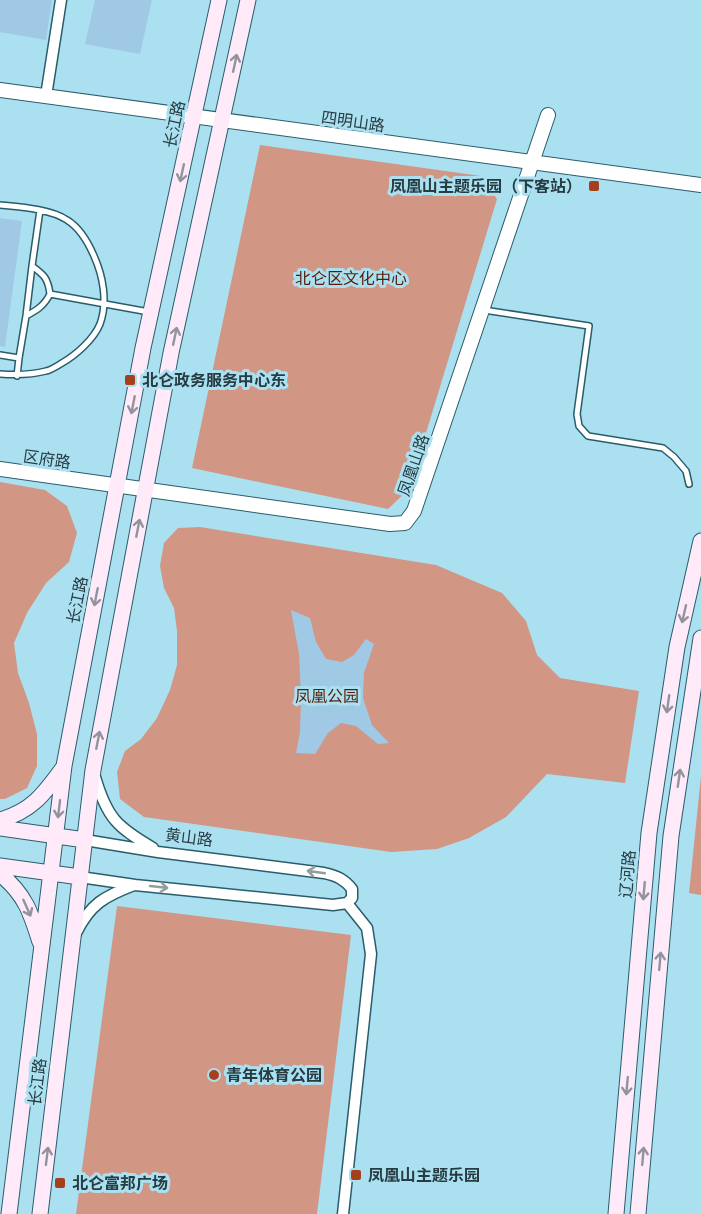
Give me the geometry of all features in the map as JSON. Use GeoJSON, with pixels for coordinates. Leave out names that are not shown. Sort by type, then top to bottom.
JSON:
{"type":"FeatureCollection","features":[{"type":"Feature","properties":{"kind":"main road","name":"长江路"},"geometry":{"type":"LineString","coordinates":[[9,1214],[64,766],[151,313],[219,0]]}},
{"type":"Feature","properties":{"kind":"main road","name":"长江路"},"geometry":{"type":"LineString","coordinates":[[40,1214],[93,770],[171,353],[248,0]]}},
{"type":"Feature","properties":{"kind":"main road","name":"辽河路"},"geometry":{"type":"LineString","coordinates":[[616,1214],[649,833],[677,646],[701,541]]}},
{"type":"Feature","properties":{"kind":"main road"},"geometry":{"type":"LineString","coordinates":[[638,1214],[671,836],[701,638]]}},
{"type":"Feature","properties":{"kind":"main road"},"geometry":{"type":"LineString","coordinates":[[0,820],[18,814],[35,803],[64,766]]}},
{"type":"Feature","properties":{"kind":"main road","name":"黄山路"},"geometry":{"type":"LineString","coordinates":[[0,828],[85,840]]}},
{"type":"Feature","properties":{"kind":"main road"},"geometry":{"type":"LineString","coordinates":[[0,866],[80,877]]}},
{"type":"Feature","properties":{"kind":"main road"},"geometry":{"type":"LineString","coordinates":[[0,874],[21,895],[30,913],[42,949]]}},
{"type":"Feature","properties":{"kind":"street"},"geometry":{"type":"LineString","coordinates":[[46,96],[61,0]]}},
{"type":"Feature","properties":{"kind":"street","name":"四明山路"},"geometry":{"type":"LineString","coordinates":[[0,90],[701,185]]}},
{"type":"Feature","properties":{"kind":"street","name":"凤凰山路"},"geometry":{"type":"LineString","coordinates":[[90,482],[390,524],[405,523],[414,512],[548,115]]}},
{"type":"Feature","properties":{"kind":"street","name":"区府路"},"geometry":{"type":"LineString","coordinates":[[0,469],[90,482]]}},
{"type":"Feature","properties":{"kind":"street"},"geometry":{"type":"LineString","coordinates":[[93,770],[104,803],[116,823],[158,852]]}},
{"type":"Feature","properties":{"kind":"street","name":"黄山路"},"geometry":{"type":"LineString","coordinates":[[85,840],[158,852],[324,873],[340,877],[352,889],[352,898],[346,903]]}},
{"type":"Feature","properties":{"kind":"street"},"geometry":{"type":"LineString","coordinates":[[80,877],[135,885],[333,905],[346,903],[367,928],[371,954],[343,1214]]}},
{"type":"Feature","properties":{"kind":"street"},"geometry":{"type":"LineString","coordinates":[[71,944],[84,918],[103,898],[135,885]]}},
{"type":"Feature","properties":{"kind":"lane"},"geometry":{"type":"LineString","coordinates":[[0,205],[40,210],[66,219],[80,230],[91,249],[104,283],[100,324],[74,357],[48,371],[17,375],[0,374]]}},
{"type":"Feature","properties":{"kind":"lane"},"geometry":{"type":"LineString","coordinates":[[17,375],[40,210]]}},
{"type":"Feature","properties":{"kind":"lane"},"geometry":{"type":"LineString","coordinates":[[26,316],[39,309],[50,294],[44,275],[32,266]]}},
{"type":"Feature","properties":{"kind":"lane"},"geometry":{"type":"LineString","coordinates":[[50,294],[151,313]]}},
{"type":"Feature","properties":{"kind":"lane"},"geometry":{"type":"LineString","coordinates":[[482,310],[589,326],[577,414],[579,426],[588,436],[663,448],[686,471],[689,484]]}},
{"type":"Feature","properties":{"kind":"lane"},"geometry":{"type":"LineString","coordinates":[[0,356],[19,358]]}},
{"type":"Feature","properties":{"kind":"green space","name":"北仑区文化中心"},"geometry":{"type":"Polygon","coordinates":[[[260,145],[481,176],[497,199],[409,489],[388,509],[192,468],[260,145]]]}},
{"type":"Feature","properties":{"kind":"green space"},"geometry":{"type":"Polygon","coordinates":[[[0,482],[45,490],[67,506],[77,533],[69,562],[46,583],[27,613],[14,643],[18,673],[37,734],[37,766],[27,788],[5,799],[0,799],[0,482]]]}},
{"type":"Feature","properties":{"kind":"green space","name":"凤凰公园"},"geometry":{"type":"Polygon","coordinates":[[[200,527],[436,565],[502,593],[526,621],[537,655],[560,678],[639,691],[625,783],[547,774],[506,817],[469,838],[437,849],[391,852],[144,817],[120,799],[117,772],[125,751],[141,739],[157,718],[170,690],[177,665],[174,608],[164,588],[160,566],[164,543],[178,528],[200,527]]]}},
{"type":"Feature","properties":{"kind":"green space"},"geometry":{"type":"Polygon","coordinates":[[[701,776],[701,895],[689,893],[701,776]]]}},
{"type":"Feature","properties":{"kind":"green space","name":"青年体育公园"},"geometry":{"type":"Polygon","coordinates":[[[117,906],[351,935],[317,1214],[76,1214],[117,906]]]}},
{"type":"Feature","properties":{"kind":"building"},"geometry":{"type":"Polygon","coordinates":[[[0,0],[52,0],[46,40],[0,32],[0,0]]]}},
{"type":"Feature","properties":{"kind":"building"},"geometry":{"type":"Polygon","coordinates":[[[95,0],[152,0],[140,54],[85,44],[95,0]]]}},
{"type":"Feature","properties":{"kind":"building"},"geometry":{"type":"Polygon","coordinates":[[[0,218],[22,221],[5,347],[0,346],[0,218]]]}},
{"type":"Feature","properties":{"kind":"building"},"geometry":{"type":"Polygon","coordinates":[[[291,610],[310,618],[316,642],[326,659],[342,662],[354,655],[366,639],[374,644],[364,673],[363,698],[372,725],[389,743],[378,744],[356,726],[341,723],[328,733],[315,754],[296,753],[300,732],[301,698],[299,654],[291,610]]]}},
{"type":"Feature","properties":{"kind":"place","name":"凤凰山主题乐园（下客站）"},"geometry":{"type":"Point","coordinates":[594,186]}},
{"type":"Feature","properties":{"kind":"place","name":"北仑政务服务中心东"},"geometry":{"type":"Point","coordinates":[130,380]}},
{"type":"Feature","properties":{"kind":"place","name":"青年体育公园"},"geometry":{"type":"Point","coordinates":[214,1075]}},
{"type":"Feature","properties":{"kind":"place","name":"凤凰山主题乐园"},"geometry":{"type":"Point","coordinates":[356,1175]}},
{"type":"Feature","properties":{"kind":"place","name":"北仑富邦广场"},"geometry":{"type":"Point","coordinates":[60,1183]}}]}
